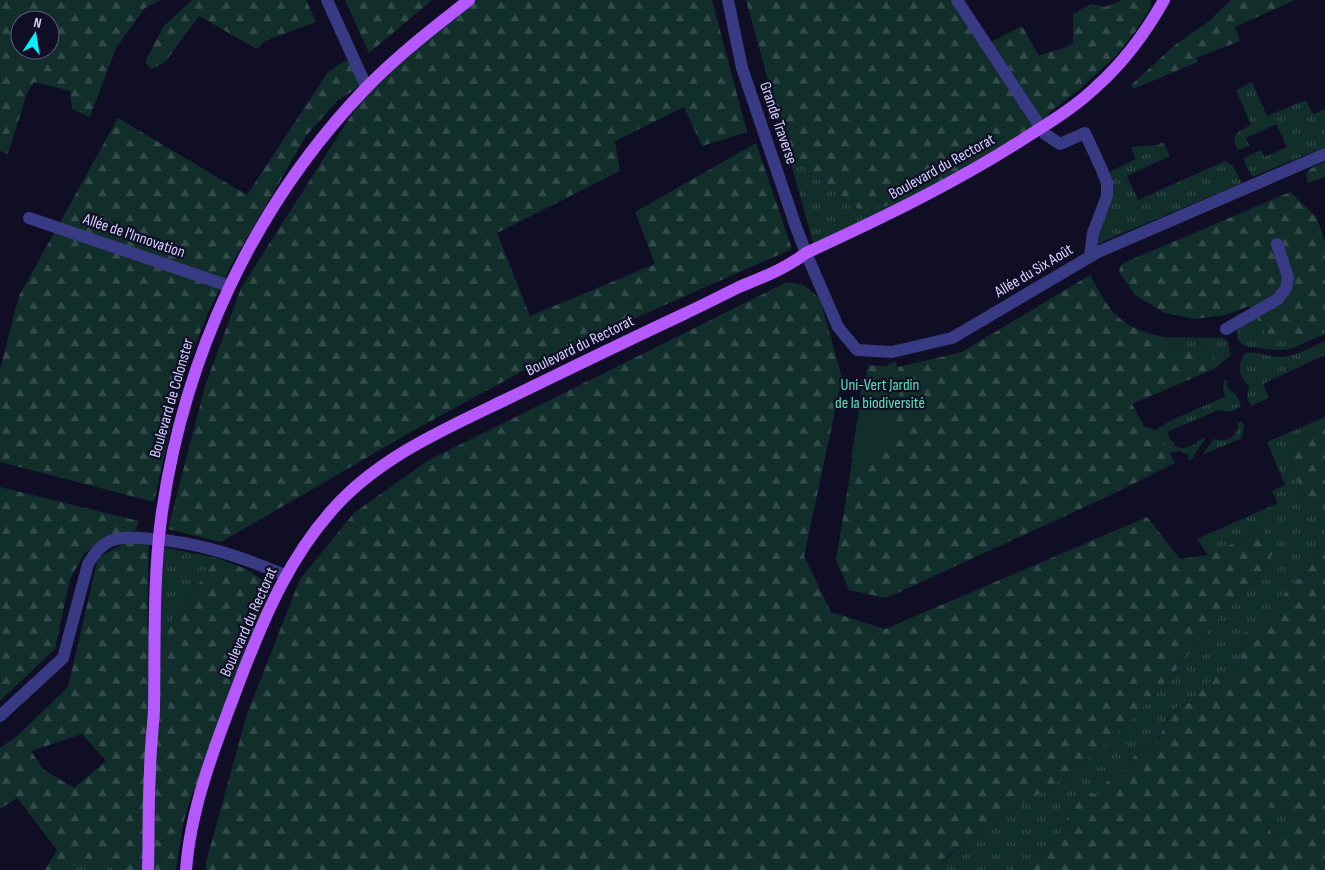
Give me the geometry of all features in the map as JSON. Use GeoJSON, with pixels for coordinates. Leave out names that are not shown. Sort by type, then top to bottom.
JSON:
{"type":"FeatureCollection","features":[{"type":"Feature","properties":{"kind":"main road","name":"Boulevard de Colonster"},"geometry":{"type":"LineString","coordinates":[[148,870],[159,539],[169,468],[190,382],[207,336],[229,286],[261,229],[290,183],[330,130],[366,88],[436,24],[469,0]]}},
{"type":"Feature","properties":{"kind":"main road","name":"Boulevard du Rectorat"},"geometry":{"type":"LineString","coordinates":[[186,870],[194,817],[218,740],[257,638],[285,576],[304,546],[334,507],[376,471],[424,440],[740,287],[790,265],[806,253],[932,192],[996,156],[1086,96],[1107,77],[1137,42],[1164,0]]}},
{"type":"Feature","properties":{"kind":"street"},"geometry":{"type":"LineString","coordinates":[[327,0],[366,88]]}},
{"type":"Feature","properties":{"kind":"street","name":"Grande Traverse"},"geometry":{"type":"LineString","coordinates":[[728,0],[742,68],[806,253]]}},
{"type":"Feature","properties":{"kind":"street"},"geometry":{"type":"LineString","coordinates":[[957,0],[1048,138],[1060,144],[1085,133],[1107,183],[1107,196],[1093,232],[1090,256]]}},
{"type":"Feature","properties":{"kind":"street","name":"Allée du Six Août"},"geometry":{"type":"LineString","coordinates":[[806,253],[838,327],[857,350],[892,352],[952,338],[1090,256],[1232,192],[1325,154]]}},
{"type":"Feature","properties":{"kind":"street","name":"Allée de l'Innovation"},"geometry":{"type":"LineString","coordinates":[[29,218],[229,286]]}},
{"type":"Feature","properties":{"kind":"street"},"geometry":{"type":"LineString","coordinates":[[1226,330],[1278,299],[1286,288],[1288,277],[1277,244]]}},
{"type":"Feature","properties":{"kind":"street"},"geometry":{"type":"LineString","coordinates":[[0,716],[63,658],[66,653],[86,570],[95,552],[113,540],[132,538],[159,539],[220,551],[285,576]]}},
{"type":"Feature","properties":{"kind":"green space"},"geometry":{"type":"Polygon","coordinates":[[[0,0],[161,0],[145,8],[116,48],[90,117],[72,109],[70,91],[34,82],[27,93],[8,154],[0,151],[0,0]]]}},
{"type":"Feature","properties":{"kind":"green space"},"geometry":{"type":"Polygon","coordinates":[[[192,0],[306,0],[316,22],[265,41],[257,49],[199,16],[165,62],[151,69],[145,62],[163,27],[192,0]]]}},
{"type":"Feature","properties":{"kind":"green space"},"geometry":{"type":"Polygon","coordinates":[[[345,0],[432,0],[369,53],[345,0]]]}},
{"type":"Feature","properties":{"kind":"green space"},"geometry":{"type":"Polygon","coordinates":[[[474,0],[712,0],[747,132],[702,146],[684,107],[615,141],[620,171],[497,233],[530,316],[655,264],[635,212],[756,143],[792,249],[558,352],[423,425],[221,542],[168,529],[205,386],[241,288],[368,89],[474,0]]]}},
{"type":"Feature","properties":{"kind":"green space"},"geometry":{"type":"Polygon","coordinates":[[[746,0],[957,0],[984,46],[1022,26],[1039,56],[1065,48],[1073,43],[1073,14],[1091,4],[1105,7],[1122,0],[1151,0],[1151,7],[1136,31],[1116,56],[1080,89],[1050,112],[1041,128],[923,198],[861,211],[788,153],[746,0]]]}},
{"type":"Feature","properties":{"kind":"green space"},"geometry":{"type":"Polygon","coordinates":[[[1231,0],[1295,0],[1235,27],[1240,41],[1196,58],[1198,62],[1133,89],[1131,85],[1175,45],[1209,21],[1231,0]]]}},
{"type":"Feature","properties":{"kind":"green space"},"geometry":{"type":"Polygon","coordinates":[[[348,59],[361,84],[338,100],[306,136],[232,264],[209,311],[181,379],[154,502],[0,462],[0,369],[19,296],[118,118],[247,195],[328,72],[348,59]]]}},
{"type":"Feature","properties":{"kind":"green space"},"geometry":{"type":"Polygon","coordinates":[[[1252,82],[1267,116],[1306,100],[1313,114],[1325,109],[1325,147],[1252,177],[1243,158],[1261,150],[1264,157],[1287,147],[1276,124],[1246,138],[1249,146],[1238,150],[1235,145],[1236,134],[1251,125],[1236,90],[1252,82]]]}},
{"type":"Feature","properties":{"kind":"green space"},"geometry":{"type":"Polygon","coordinates":[[[1163,142],[1170,156],[1127,176],[1138,200],[1225,161],[1233,166],[1242,183],[1097,244],[1097,232],[1107,173],[1136,159],[1131,147],[1157,145],[1163,142]]]}},
{"type":"Feature","properties":{"kind":"green space"},"geometry":{"type":"Polygon","coordinates":[[[788,153],[861,210],[923,198],[813,243],[788,153]]]}},
{"type":"Feature","properties":{"kind":"green space"},"geometry":{"type":"Polygon","coordinates":[[[1325,162],[1325,177],[1308,183],[1306,174],[1314,166],[1325,162]]]}},
{"type":"Feature","properties":{"kind":"green space"},"geometry":{"type":"Polygon","coordinates":[[[1290,192],[1317,218],[1325,242],[1325,326],[1280,342],[1266,336],[1249,306],[1226,315],[1195,319],[1165,313],[1135,295],[1119,272],[1121,265],[1128,261],[1290,192]]]}},
{"type":"Feature","properties":{"kind":"green space"},"geometry":{"type":"Polygon","coordinates":[[[1090,275],[1111,309],[1118,317],[1137,329],[1164,337],[1171,347],[1214,349],[1214,369],[1132,404],[1144,426],[1156,430],[1175,463],[1109,496],[886,598],[849,590],[836,560],[868,365],[898,367],[962,352],[1090,275]]]}},
{"type":"Feature","properties":{"kind":"green space"},"geometry":{"type":"Polygon","coordinates":[[[787,282],[804,285],[820,299],[842,378],[804,556],[831,612],[885,629],[1147,517],[1180,559],[1208,555],[1263,530],[1274,549],[1268,565],[1233,601],[1160,689],[1120,731],[1068,775],[968,840],[942,861],[939,870],[206,870],[206,862],[247,714],[300,579],[354,513],[427,461],[787,282]]]}},
{"type":"Feature","properties":{"kind":"green space"},"geometry":{"type":"Polygon","coordinates":[[[1256,316],[1280,342],[1325,326],[1325,334],[1290,349],[1277,350],[1243,345],[1237,339],[1237,329],[1256,316]]]}},
{"type":"Feature","properties":{"kind":"green space"},"geometry":{"type":"Polygon","coordinates":[[[1164,337],[1224,338],[1228,342],[1231,355],[1214,369],[1214,349],[1171,347],[1164,337]]]}},
{"type":"Feature","properties":{"kind":"green space"},"geometry":{"type":"Polygon","coordinates":[[[1325,341],[1325,355],[1263,384],[1269,398],[1251,406],[1247,398],[1249,386],[1243,379],[1240,370],[1241,361],[1246,353],[1285,357],[1325,341]]]}},
{"type":"Feature","properties":{"kind":"green space","name":"Uni-Vert Jardin de la biodiversité"},"geometry":{"type":"Polygon","coordinates":[[[895,361],[900,374],[899,399],[891,414],[890,439],[872,453],[866,462],[851,458],[860,404],[861,380],[895,361]]]}},
{"type":"Feature","properties":{"kind":"green space"},"geometry":{"type":"Polygon","coordinates":[[[1224,380],[1227,380],[1227,387],[1237,396],[1241,406],[1230,412],[1216,411],[1167,432],[1170,439],[1175,443],[1174,445],[1180,448],[1188,447],[1197,443],[1197,441],[1205,439],[1191,460],[1189,460],[1188,455],[1180,451],[1169,453],[1156,430],[1168,422],[1226,396],[1223,390],[1224,380]]]}},
{"type":"Feature","properties":{"kind":"green space"},"geometry":{"type":"Polygon","coordinates":[[[1325,417],[1325,426],[1291,451],[1305,510],[1325,513],[1325,545],[1307,561],[1307,573],[1291,585],[1259,631],[1248,631],[1243,634],[1239,675],[1200,690],[1193,702],[1178,707],[1164,724],[1158,746],[1144,750],[1136,755],[1130,761],[1129,766],[1106,782],[1105,791],[1071,810],[1067,827],[1026,863],[1014,864],[1011,870],[939,870],[942,862],[968,840],[1068,775],[1120,731],[1160,689],[1233,601],[1268,565],[1263,530],[1208,555],[1197,539],[1278,503],[1272,491],[1285,485],[1267,442],[1325,417]]]}},
{"type":"Feature","properties":{"kind":"green space"},"geometry":{"type":"Polygon","coordinates":[[[1242,421],[1244,425],[1242,438],[1202,455],[1214,439],[1223,440],[1231,438],[1238,428],[1238,423],[1242,421]]]}},
{"type":"Feature","properties":{"kind":"green space"},"geometry":{"type":"Polygon","coordinates":[[[1325,426],[1325,513],[1305,511],[1291,451],[1325,426]]]}},
{"type":"Feature","properties":{"kind":"green space"},"geometry":{"type":"Polygon","coordinates":[[[0,487],[139,521],[136,530],[105,537],[84,554],[70,579],[55,649],[0,701],[0,487]]]}},
{"type":"Feature","properties":{"kind":"green space"},"geometry":{"type":"Polygon","coordinates":[[[126,542],[149,544],[147,627],[162,635],[217,558],[246,569],[272,586],[243,655],[199,789],[193,792],[184,820],[176,870],[114,870],[104,863],[86,860],[75,865],[70,870],[45,870],[57,850],[17,798],[0,809],[0,748],[17,736],[68,687],[98,558],[126,542]],[[82,734],[31,751],[44,770],[74,788],[106,761],[82,734]]]}},
{"type":"Feature","properties":{"kind":"green space"},"geometry":{"type":"Polygon","coordinates":[[[1325,545],[1325,870],[1011,870],[1014,864],[1026,863],[1067,827],[1071,810],[1087,792],[1096,794],[1104,791],[1106,782],[1129,766],[1136,755],[1144,750],[1158,746],[1165,724],[1173,712],[1185,704],[1193,702],[1200,690],[1219,674],[1239,675],[1243,634],[1248,631],[1259,630],[1291,585],[1307,573],[1307,561],[1325,545]],[[1266,806],[1269,829],[1274,839],[1306,821],[1266,806]]]}},
{"type":"Feature","properties":{"kind":"green space"},"geometry":{"type":"Polygon","coordinates":[[[162,547],[217,558],[162,635],[156,632],[162,547]]]}},
{"type":"Feature","properties":{"kind":"green space"},"geometry":{"type":"Polygon","coordinates":[[[1266,806],[1307,821],[1274,839],[1269,829],[1266,806]]]}},
{"type":"Feature","properties":{"kind":"green space"},"geometry":{"type":"Polygon","coordinates":[[[87,840],[127,870],[63,870],[87,840]]]}}]}
